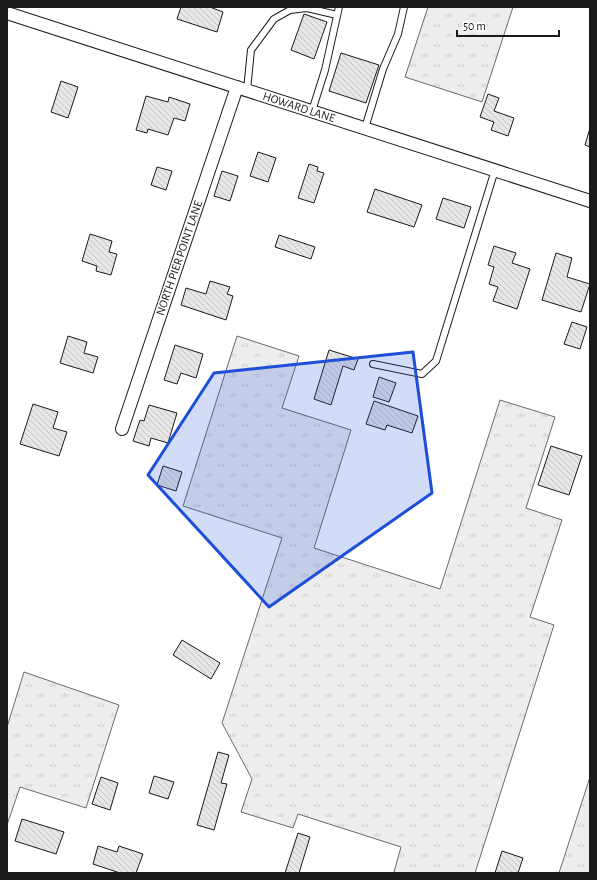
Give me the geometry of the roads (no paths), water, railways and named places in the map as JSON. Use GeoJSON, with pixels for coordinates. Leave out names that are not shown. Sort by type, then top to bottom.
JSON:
{"type":"FeatureCollection","features":[{"type":"Feature","properties":{"kind":"street","name":"HOWARD LANE"},"geometry":{"type":"LineString","coordinates":[[7,13],[590,201]]}},
{"type":"Feature","properties":{"kind":"street","name":"NORTH PIER POINT LANE"},"geometry":{"type":"LineString","coordinates":[[122,429],[242,89]]}},
{"type":"Feature","properties":{"kind":"lane"},"geometry":{"type":"LineString","coordinates":[[312,111],[325,70],[340,7]]}},
{"type":"Feature","properties":{"kind":"lane"},"geometry":{"type":"LineString","coordinates":[[365,128],[383,69],[398,34],[404,7]]}},
{"type":"Feature","properties":{"kind":"lane"},"geometry":{"type":"LineString","coordinates":[[242,89],[251,50],[274,19],[290,10],[307,8],[337,15]]}},
{"type":"Feature","properties":{"kind":"lane"},"geometry":{"type":"LineString","coordinates":[[373,364],[422,374],[436,361],[495,170]]}}]}
